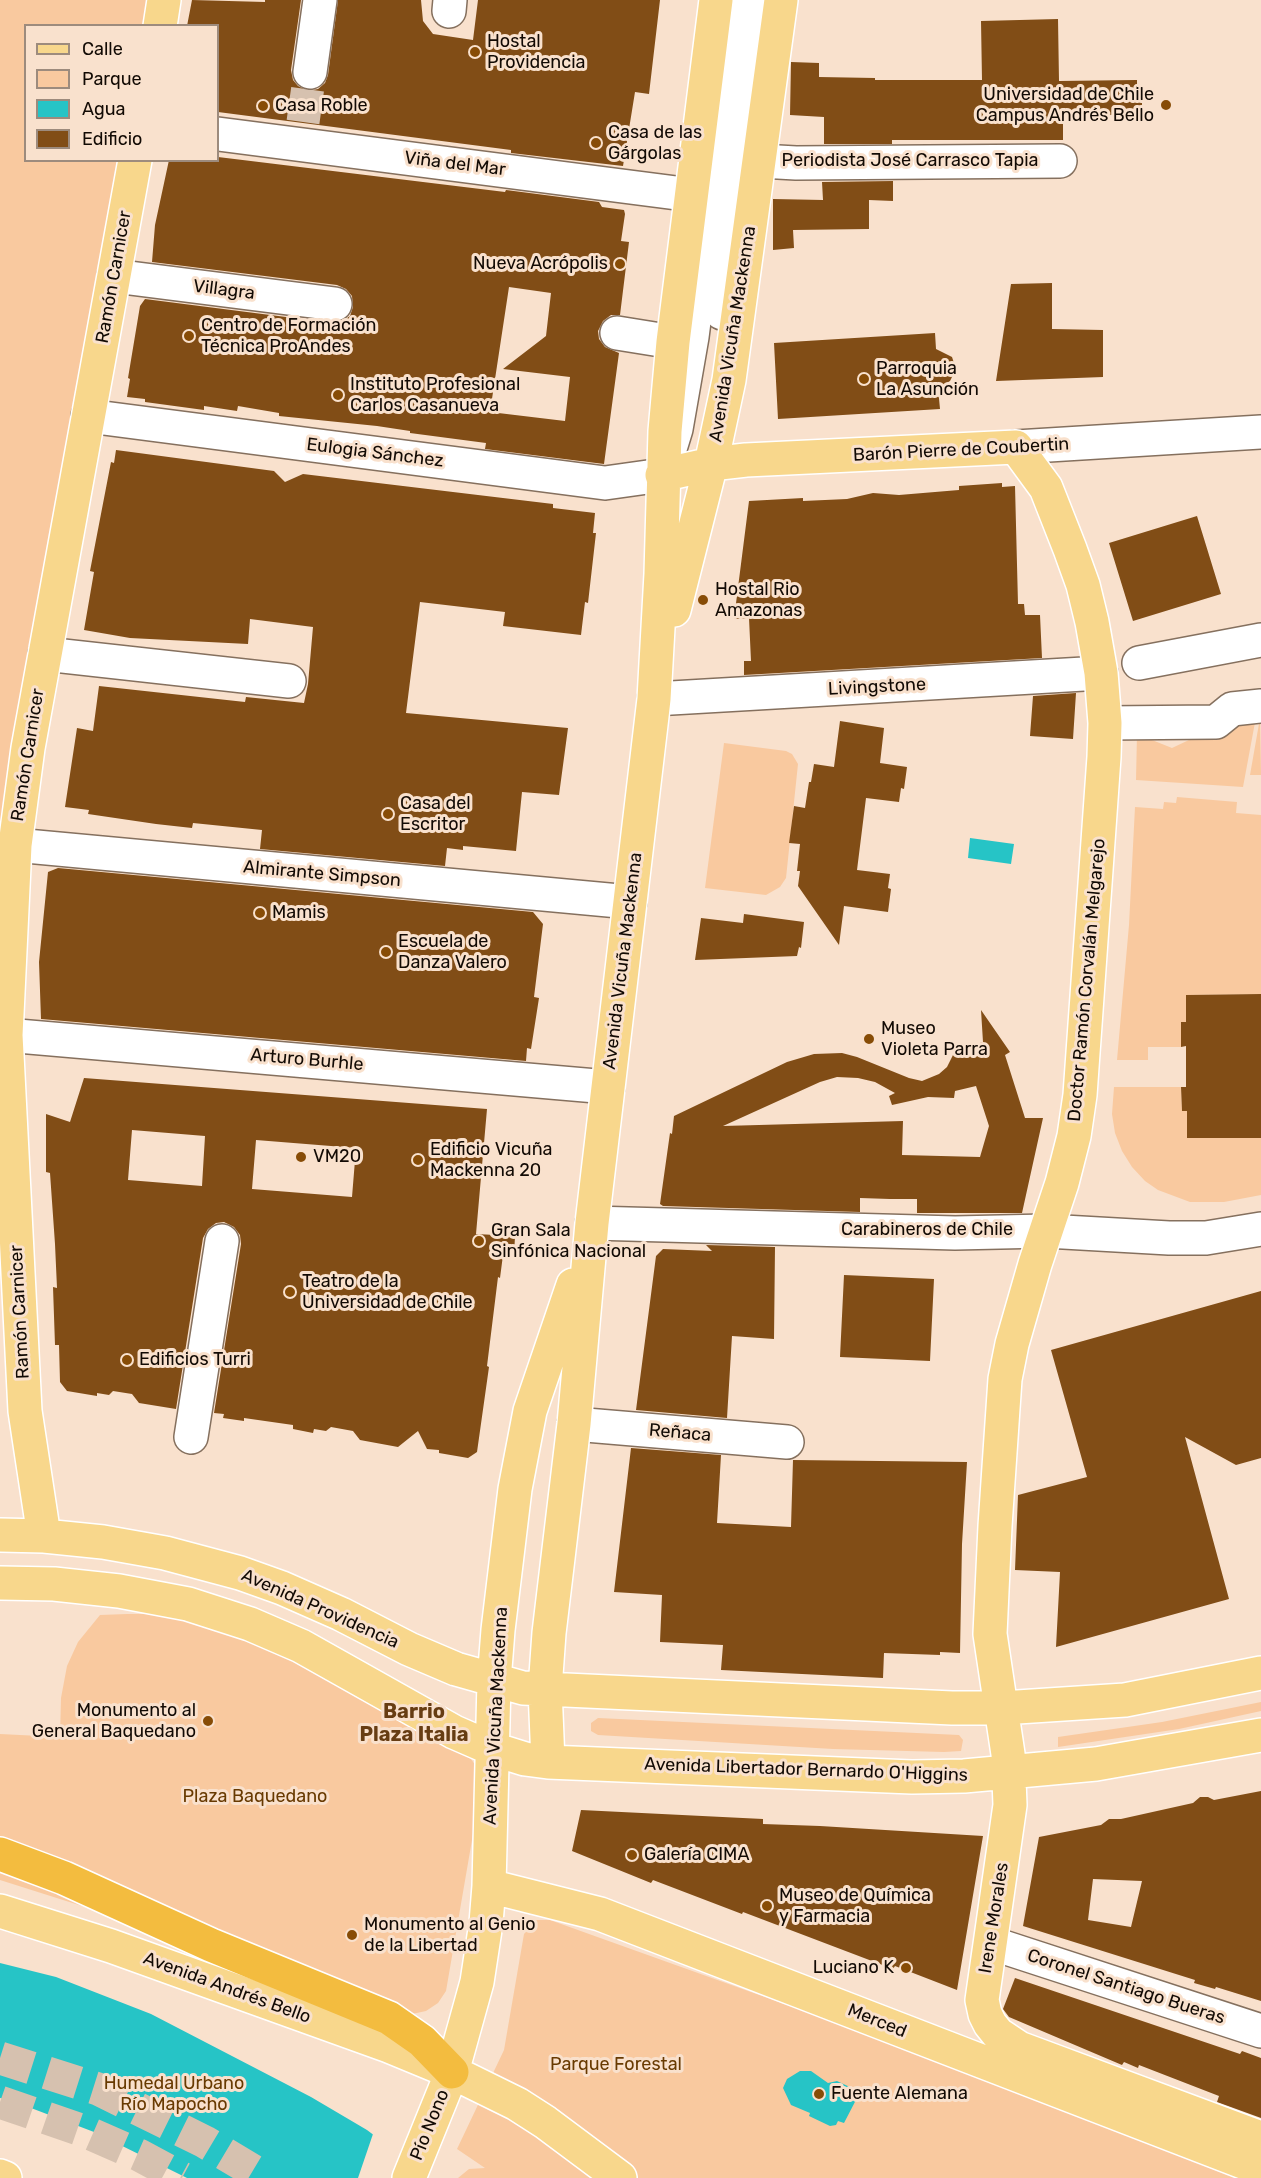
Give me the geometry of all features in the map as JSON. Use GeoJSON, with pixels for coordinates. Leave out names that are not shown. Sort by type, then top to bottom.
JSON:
{"type":"FeatureCollection","features":[{"type":"Feature","properties":{"kind":"highway"},"geometry":{"type":"LineString","coordinates":[[0,1854],[64,1878],[211,1945],[389,2018],[422,2041],[452,2073]]}},
{"type":"Feature","properties":{"kind":"main road"},"geometry":{"type":"LineString","coordinates":[[160,24],[164,0]]}},
{"type":"Feature","properties":{"kind":"main road","name":"Avenida Vicuña Mackenna"},"geometry":{"type":"LineString","coordinates":[[548,1762],[546,1689],[550,1623],[574,1424],[592,1223],[654,699],[661,574],[662,475],[673,342],[716,0]]}},
{"type":"Feature","properties":{"kind":"main road","name":"Avenida Vicuña Mackenna"},"geometry":{"type":"LineString","coordinates":[[654,699],[729,380],[781,0]]}},
{"type":"Feature","properties":{"kind":"main road","name":"Ramón Carnicer"},"geometry":{"type":"LineString","coordinates":[[44,1536],[10,1322],[6,1035],[15,845],[28,748],[135,162]]}},
{"type":"Feature","properties":{"kind":"main road","name":"Barón Pierre de Coubertin"},"geometry":{"type":"LineString","coordinates":[[662,475],[711,464],[756,460],[1016,447]]}},
{"type":"Feature","properties":{"kind":"main road","name":"Doctor Ramón Corvalán Melgarejo"},"geometry":{"type":"LineString","coordinates":[[1010,1772],[990,1634],[1005,1380],[1012,1344],[1074,1136],[1080,1095],[1105,723],[1101,673],[1083,585],[1046,488],[1016,447]]}},
{"type":"Feature","properties":{"kind":"main road","name":"Avenida Vicuña Mackenna"},"geometry":{"type":"LineString","coordinates":[[452,2073],[477,1982],[486,1923],[494,1681],[506,1558],[525,1429],[532,1402],[566,1311],[592,1223]]}},
{"type":"Feature","properties":{"kind":"main road","name":"Avenida Providencia"},"geometry":{"type":"LineString","coordinates":[[0,1535],[44,1536],[103,1542],[165,1553],[240,1573],[312,1601],[456,1670],[494,1681]]}},
{"type":"Feature","properties":{"kind":"main road"},"geometry":{"type":"LineString","coordinates":[[0,1583],[54,1584],[119,1591],[188,1604],[250,1624],[301,1646],[454,1732],[493,1749]]}},
{"type":"Feature","properties":{"kind":"main road"},"geometry":{"type":"LineString","coordinates":[[494,1681],[523,1688],[952,1708],[1002,1708],[1125,1700],[1261,1673]]}},
{"type":"Feature","properties":{"kind":"main road","name":"Avenida Libertador Bernardo O'Higgins"},"geometry":{"type":"LineString","coordinates":[[493,1749],[525,1759],[548,1762],[912,1777],[1010,1772],[1096,1764],[1261,1736]]}},
{"type":"Feature","properties":{"kind":"main road","name":"Irene Morales"},"geometry":{"type":"LineString","coordinates":[[985,2014],[982,2000],[983,1985],[1011,1805],[1010,1772]]}},
{"type":"Feature","properties":{"kind":"main road","name":"Merced"},"geometry":{"type":"LineString","coordinates":[[489,1886],[600,1914],[1261,2169]]}},
{"type":"Feature","properties":{"kind":"main road","name":"Avenida Andrés Bello"},"geometry":{"type":"LineString","coordinates":[[0,1911],[111,1946],[394,2048],[452,2073],[526,2110],[620,2178]]}},
{"type":"Feature","properties":{"kind":"main road"},"geometry":{"type":"LineString","coordinates":[[938,2045],[949,2043],[968,2034],[985,2014],[998,2034],[1019,2048],[1261,2138]]}},
{"type":"Feature","properties":{"kind":"main road","name":"Pío Nono"},"geometry":{"type":"LineString","coordinates":[[409,2178],[452,2073]]}},
{"type":"Feature","properties":{"kind":"main road"},"geometry":{"type":"LineString","coordinates":[[0,2176],[6,2178]]}},
{"type":"Feature","properties":{"kind":"street"},"geometry":{"type":"LineString","coordinates":[[310,72],[320,0]]}},
{"type":"Feature","properties":{"kind":"street"},"geometry":{"type":"LineString","coordinates":[[662,475],[676,429],[692,337],[735,0]]}},
{"type":"Feature","properties":{"kind":"street"},"geometry":{"type":"LineString","coordinates":[[711,464],[711,406],[760,0]]}},
{"type":"Feature","properties":{"kind":"street","name":"Viña del Mar"},"geometry":{"type":"LineString","coordinates":[[219,134],[301,133],[692,195]]}},
{"type":"Feature","properties":{"kind":"street","name":"Periodista José Carrasco Tapia"},"geometry":{"type":"LineString","coordinates":[[760,161],[796,163],[1060,161]]}},
{"type":"Feature","properties":{"kind":"street","name":"Villagra"},"geometry":{"type":"LineString","coordinates":[[114,276],[335,304]]}},
{"type":"Feature","properties":{"kind":"street"},"geometry":{"type":"LineString","coordinates":[[617,333],[673,342]]}},
{"type":"Feature","properties":{"kind":"street","name":"Eulogia Sánchez"},"geometry":{"type":"LineString","coordinates":[[88,416],[605,483],[662,475]]}},
{"type":"Feature","properties":{"kind":"street","name":"Barón Pierre de Coubertin"},"geometry":{"type":"LineString","coordinates":[[1016,447],[1261,432]]}},
{"type":"Feature","properties":{"kind":"street"},"geometry":{"type":"LineString","coordinates":[[1139,663],[1261,640]]}},
{"type":"Feature","properties":{"kind":"street"},"geometry":{"type":"LineString","coordinates":[[45,654],[290,681]]}},
{"type":"Feature","properties":{"kind":"street","name":"Livingstone"},"geometry":{"type":"LineString","coordinates":[[654,699],[1101,673]]}},
{"type":"Feature","properties":{"kind":"street"},"geometry":{"type":"LineString","coordinates":[[1105,723],[1216,722],[1232,709],[1261,706]]}},
{"type":"Feature","properties":{"kind":"street","name":"Almirante Simpson"},"geometry":{"type":"LineString","coordinates":[[15,845],[630,902]]}},
{"type":"Feature","properties":{"kind":"street","name":"Arturo Burhle"},"geometry":{"type":"LineString","coordinates":[[6,1035],[608,1087]]}},
{"type":"Feature","properties":{"kind":"street","name":"Carabineros de Chile"},"geometry":{"type":"LineString","coordinates":[[592,1223],[954,1233],[1046,1231],[1187,1238],[1206,1238],[1261,1229]]}},
{"type":"Feature","properties":{"kind":"street"},"geometry":{"type":"LineString","coordinates":[[191,1437],[222,1241]]}},
{"type":"Feature","properties":{"kind":"street","name":"Reñaca"},"geometry":{"type":"LineString","coordinates":[[574,1424],[787,1442]]}},
{"type":"Feature","properties":{"kind":"street","name":"Coronel Santiago Bueras"},"geometry":{"type":"LineString","coordinates":[[991,1943],[1261,2031]]}},
{"type":"Feature","properties":{"kind":"green space"},"geometry":{"type":"Polygon","coordinates":[[[0,0],[153,0],[148,24],[24,24],[24,162],[123,162],[0,850],[0,0]]]}},
{"type":"Feature","properties":{"kind":"green space"},"geometry":{"type":"Polygon","coordinates":[[[1256,717],[1243,787],[1136,780],[1137,734],[1172,748],[1206,732],[1228,730],[1256,717]]]}},
{"type":"Feature","properties":{"kind":"green space"},"geometry":{"type":"Polygon","coordinates":[[[1260,718],[1261,775],[1250,775],[1260,718]]]}},
{"type":"Feature","properties":{"kind":"green space"},"geometry":{"type":"Polygon","coordinates":[[[724,743],[786,751],[792,754],[798,764],[786,878],[780,887],[766,895],[705,888],[724,743]]]}},
{"type":"Feature","properties":{"kind":"green space"},"geometry":{"type":"Polygon","coordinates":[[[1177,797],[1237,802],[1236,813],[1261,815],[1261,994],[1186,995],[1186,1022],[1181,1022],[1181,1047],[1148,1047],[1148,1060],[1117,1060],[1129,925],[1135,807],[1163,809],[1164,802],[1176,803],[1177,797]]]}},
{"type":"Feature","properties":{"kind":"green space"},"geometry":{"type":"Polygon","coordinates":[[[1114,1087],[1181,1087],[1182,1111],[1187,1111],[1187,1138],[1261,1138],[1261,1195],[1224,1202],[1190,1202],[1158,1190],[1145,1181],[1122,1151],[1115,1133],[1112,1114],[1114,1087]]]}},
{"type":"Feature","properties":{"kind":"green space","name":"Plaza Baquedano"},"geometry":{"type":"Polygon","coordinates":[[[162,1614],[239,1636],[318,1667],[464,1748],[475,1765],[478,1805],[446,1991],[438,2003],[426,2011],[412,2014],[0,1840],[0,1734],[60,1737],[61,1698],[67,1666],[78,1642],[100,1615],[162,1614]]]}},
{"type":"Feature","properties":{"kind":"green space"},"geometry":{"type":"Polygon","coordinates":[[[1261,1702],[1261,1711],[1179,1729],[1058,1747],[1058,1737],[1162,1722],[1261,1702]]]}},
{"type":"Feature","properties":{"kind":"green space"},"geometry":{"type":"Polygon","coordinates":[[[598,1718],[959,1735],[963,1740],[961,1751],[944,1752],[833,1749],[598,1735],[591,1731],[591,1723],[598,1718]]]}},
{"type":"Feature","properties":{"kind":"green space"},"geometry":{"type":"Polygon","coordinates":[[[0,1870],[23,1877],[104,1913],[0,1880],[0,1870]]]}},
{"type":"Feature","properties":{"kind":"green space","name":"Parque Forestal"},"geometry":{"type":"Polygon","coordinates":[[[536,1920],[550,1920],[857,2030],[1236,2178],[458,2178],[469,2169],[485,2168],[457,2149],[504,2050],[524,1934],[536,1920]]]}},
{"type":"Feature","properties":{"kind":"water"},"geometry":{"type":"Polygon","coordinates":[[[970,838],[1014,844],[1011,864],[968,858],[970,838]]]}},
{"type":"Feature","properties":{"kind":"water","name":"Humedal Urbano Río Mapocho"},"geometry":{"type":"Polygon","coordinates":[[[0,1963],[56,1977],[151,2014],[311,2097],[367,2130],[431,2178],[187,2178],[94,2132],[0,2098],[0,1963]]]}},
{"type":"Feature","properties":{"kind":"water","name":"Fuente Alemana"},"geometry":{"type":"Polygon","coordinates":[[[800,2071],[811,2071],[828,2083],[837,2081],[854,2089],[853,2096],[857,2098],[844,2123],[838,2121],[836,2125],[830,2126],[809,2116],[810,2113],[791,2105],[783,2088],[787,2079],[800,2071]]]}},
{"type":"Feature","properties":{"kind":"pier"},"geometry":{"type":"Polygon","coordinates":[[[374,2131],[433,2176],[434,2178],[358,2178],[374,2131]]]}},
{"type":"Feature","properties":{"kind":"building"},"geometry":{"type":"Polygon","coordinates":[[[192,0],[265,2],[265,0],[301,0],[291,70],[293,80],[298,86],[308,91],[318,89],[325,83],[328,75],[338,0],[421,0],[423,21],[433,34],[473,40],[478,0],[660,0],[649,94],[635,92],[623,166],[511,153],[511,150],[219,112],[219,24],[187,24],[192,0]]]}},
{"type":"Feature","properties":{"kind":"building"},"geometry":{"type":"Polygon","coordinates":[[[1058,19],[1059,81],[1137,80],[1137,92],[1142,92],[1142,114],[1063,116],[1063,140],[892,140],[892,144],[824,144],[824,117],[790,115],[791,62],[819,63],[819,77],[875,78],[875,80],[982,80],[981,21],[1058,19]]]}},
{"type":"Feature","properties":{"kind":"building"},"geometry":{"type":"Polygon","coordinates":[[[219,157],[599,202],[602,207],[624,210],[621,241],[629,242],[620,315],[611,315],[603,321],[598,331],[599,339],[605,347],[619,353],[604,464],[485,449],[486,443],[410,433],[410,431],[377,426],[279,416],[279,413],[238,406],[237,411],[204,406],[204,410],[145,402],[145,399],[127,397],[140,306],[145,299],[333,323],[343,321],[350,316],[353,307],[352,296],[346,289],[337,285],[152,262],[155,225],[169,162],[219,162],[219,157]],[[509,287],[490,412],[565,421],[570,377],[503,369],[546,336],[551,293],[509,287]]]}},
{"type":"Feature","properties":{"kind":"building"},"geometry":{"type":"Polygon","coordinates":[[[893,181],[893,201],[869,200],[869,229],[793,230],[794,248],[773,250],[773,199],[823,200],[822,182],[893,181]]]}},
{"type":"Feature","properties":{"kind":"building"},"geometry":{"type":"Polygon","coordinates":[[[1052,283],[1052,329],[1103,330],[1103,377],[996,381],[1011,284],[1052,283]]]}},
{"type":"Feature","properties":{"kind":"building","name":"Parroquia La Asunción"},"geometry":{"type":"Polygon","coordinates":[[[935,333],[936,349],[952,357],[956,369],[950,381],[938,388],[940,409],[778,419],[774,343],[935,333]]]}},
{"type":"Feature","properties":{"kind":"building"},"geometry":{"type":"Polygon","coordinates":[[[116,450],[274,471],[285,482],[303,474],[553,504],[553,508],[595,513],[593,533],[596,533],[588,603],[585,602],[581,635],[503,626],[505,612],[420,602],[406,713],[568,728],[559,795],[522,792],[516,851],[463,846],[463,850],[447,848],[445,866],[260,849],[262,830],[193,823],[192,828],[156,824],[88,814],[89,810],[65,807],[77,728],[93,731],[99,686],[245,702],[246,697],[304,703],[308,684],[313,627],[250,619],[248,644],[130,638],[84,630],[94,572],[90,571],[111,462],[114,463],[116,450]]]}},
{"type":"Feature","properties":{"kind":"building"},"geometry":{"type":"Polygon","coordinates":[[[1002,483],[1002,487],[1015,486],[1018,604],[1024,604],[1025,615],[1040,615],[1042,658],[744,675],[744,661],[751,661],[749,618],[734,619],[749,501],[803,498],[803,501],[847,499],[873,493],[899,495],[959,490],[959,486],[1002,483]]]}},
{"type":"Feature","properties":{"kind":"building"},"geometry":{"type":"Polygon","coordinates":[[[1197,516],[1221,594],[1133,621],[1109,543],[1197,516]]]}},
{"type":"Feature","properties":{"kind":"building"},"geometry":{"type":"Polygon","coordinates":[[[1076,693],[1073,739],[1030,736],[1033,696],[1076,693]]]}},
{"type":"Feature","properties":{"kind":"building"},"geometry":{"type":"Polygon","coordinates":[[[840,721],[884,728],[880,763],[907,767],[904,789],[901,788],[899,802],[866,798],[857,870],[890,874],[888,912],[844,906],[839,945],[798,886],[800,844],[789,843],[794,806],[805,808],[814,764],[834,767],[840,721]]]}},
{"type":"Feature","properties":{"kind":"building"},"geometry":{"type":"Polygon","coordinates":[[[58,868],[533,912],[543,924],[534,997],[539,998],[531,1049],[527,1048],[526,1061],[41,1019],[39,962],[48,872],[58,868]]]}},
{"type":"Feature","properties":{"kind":"building"},"geometry":{"type":"Polygon","coordinates":[[[744,914],[804,922],[801,948],[799,947],[797,956],[695,960],[701,918],[743,923],[744,914]]]}},
{"type":"Feature","properties":{"kind":"building"},"geometry":{"type":"Polygon","coordinates":[[[1261,994],[1261,1138],[1187,1138],[1187,1111],[1182,1111],[1181,1087],[1186,1087],[1186,1046],[1181,1047],[1181,1022],[1186,1022],[1186,995],[1261,994]]]}},
{"type":"Feature","properties":{"kind":"building"},"geometry":{"type":"Polygon","coordinates":[[[981,1010],[1010,1052],[1005,1055],[1025,1118],[1043,1118],[1022,1213],[917,1213],[917,1199],[860,1198],[860,1212],[663,1206],[660,1204],[674,1116],[787,1062],[814,1054],[842,1053],[922,1081],[939,1074],[947,1067],[955,1051],[983,1042],[981,1010]],[[837,1077],[820,1082],[723,1126],[903,1121],[902,1155],[980,1157],[989,1126],[976,1086],[955,1091],[954,1098],[928,1097],[892,1105],[889,1096],[895,1093],[875,1082],[837,1077]]]}},
{"type":"Feature","properties":{"kind":"building"},"geometry":{"type":"Polygon","coordinates":[[[84,1078],[487,1109],[476,1234],[515,1236],[514,1256],[503,1255],[500,1278],[498,1277],[477,1452],[468,1458],[427,1449],[418,1431],[398,1447],[360,1440],[353,1431],[331,1427],[326,1431],[314,1429],[313,1433],[293,1429],[293,1425],[244,1418],[244,1421],[223,1418],[224,1414],[214,1413],[241,1244],[240,1235],[234,1227],[224,1222],[216,1223],[208,1229],[203,1238],[176,1409],[139,1403],[132,1394],[113,1391],[109,1395],[97,1393],[97,1396],[67,1391],[60,1382],[59,1345],[55,1345],[53,1287],[57,1288],[50,1173],[46,1172],[46,1114],[70,1122],[84,1078]],[[132,1130],[128,1180],[202,1186],[205,1136],[132,1130]],[[256,1140],[252,1189],[352,1197],[356,1148],[256,1140]]]}},
{"type":"Feature","properties":{"kind":"building"},"geometry":{"type":"Polygon","coordinates":[[[706,1245],[775,1247],[774,1339],[732,1336],[727,1418],[636,1410],[656,1256],[663,1249],[712,1251],[706,1245]]]}},
{"type":"Feature","properties":{"kind":"building"},"geometry":{"type":"Polygon","coordinates":[[[844,1275],[934,1279],[930,1361],[840,1357],[844,1275]]]}},
{"type":"Feature","properties":{"kind":"building"},"geometry":{"type":"Polygon","coordinates":[[[1261,1291],[1261,1458],[1236,1465],[1185,1437],[1229,1599],[1056,1647],[1060,1572],[1015,1570],[1018,1495],[1087,1477],[1051,1350],[1261,1291]]]}},
{"type":"Feature","properties":{"kind":"building"},"geometry":{"type":"Polygon","coordinates":[[[631,1448],[721,1455],[717,1523],[791,1527],[793,1460],[967,1462],[962,1544],[960,1653],[940,1652],[940,1655],[884,1653],[883,1678],[721,1670],[723,1645],[660,1642],[662,1595],[614,1592],[631,1448]]]}},
{"type":"Feature","properties":{"kind":"building"},"geometry":{"type":"Polygon","coordinates":[[[1261,1791],[1261,2001],[1216,1987],[1215,1989],[1194,1983],[1195,1980],[1023,1926],[1039,1837],[1101,1825],[1109,1819],[1121,1819],[1193,1803],[1200,1797],[1214,1800],[1261,1791]],[[1093,1879],[1088,1920],[1131,1927],[1142,1881],[1093,1879]]]}},
{"type":"Feature","properties":{"kind":"building"},"geometry":{"type":"Polygon","coordinates":[[[581,1810],[763,1819],[763,1824],[983,1836],[957,1990],[895,1966],[893,1969],[653,1880],[651,1883],[572,1851],[581,1810]]]}},
{"type":"Feature","properties":{"kind":"building"},"geometry":{"type":"Polygon","coordinates":[[[1015,1978],[1240,2054],[1242,2051],[1261,2058],[1261,2118],[1217,2102],[1219,2096],[1139,2065],[1138,2068],[1124,2062],[1122,2065],[1009,2017],[1003,2009],[1015,1978]]]}},
{"type":"Feature","properties":{"kind":"tunnel"},"geometry":{"type":"LineString","coordinates":[[303,122],[310,72]]}},
{"type":"Feature","properties":{"kind":"tunnel"},"geometry":{"type":"LineString","coordinates":[[0,2058],[98,2089],[205,2142],[265,2178]]}},
{"type":"Feature","properties":{"kind":"tunnel"},"geometry":{"type":"LineString","coordinates":[[0,2102],[84,2131],[139,2155],[182,2178]]}},
{"type":"Feature","properties":{"kind":"place","name":"Hostal Providencia"},"geometry":{"type":"Point","coordinates":[475,52]}},
{"type":"Feature","properties":{"kind":"place","name":"Universidad de Chile Campus Andrés Bello"},"geometry":{"type":"Point","coordinates":[1166,105]}},
{"type":"Feature","properties":{"kind":"place","name":"Casa Roble"},"geometry":{"type":"Point","coordinates":[263,106]}},
{"type":"Feature","properties":{"kind":"place","name":"Casa de las Gárgolas"},"geometry":{"type":"Point","coordinates":[596,143]}},
{"type":"Feature","properties":{"kind":"place","name":"Nueva Acrópolis"},"geometry":{"type":"Point","coordinates":[620,264]}},
{"type":"Feature","properties":{"kind":"place","name":"Centro de Formación Técnica ProAndes"},"geometry":{"type":"Point","coordinates":[189,336]}},
{"type":"Feature","properties":{"kind":"place","name":"Parroquia La Asunción"},"geometry":{"type":"Point","coordinates":[864,379]}},
{"type":"Feature","properties":{"kind":"place","name":"Instituto Profesional Carlos Casanueva"},"geometry":{"type":"Point","coordinates":[338,395]}},
{"type":"Feature","properties":{"kind":"place","name":"Hostal Rio Amazonas"},"geometry":{"type":"Point","coordinates":[703,600]}},
{"type":"Feature","properties":{"kind":"place","name":"Casa del Escritor"},"geometry":{"type":"Point","coordinates":[388,814]}},
{"type":"Feature","properties":{"kind":"place","name":"Mamis"},"geometry":{"type":"Point","coordinates":[260,913]}},
{"type":"Feature","properties":{"kind":"place","name":"Escuela de Danza Valero"},"geometry":{"type":"Point","coordinates":[386,952]}},
{"type":"Feature","properties":{"kind":"place","name":"Museo Violeta Parra"},"geometry":{"type":"Point","coordinates":[869,1039]}},
{"type":"Feature","properties":{"kind":"place","name":"VM20"},"geometry":{"type":"Point","coordinates":[301,1157]}},
{"type":"Feature","properties":{"kind":"place","name":"Edificio Vicuña Mackenna 20"},"geometry":{"type":"Point","coordinates":[418,1160]}},
{"type":"Feature","properties":{"kind":"place","name":"Gran Sala Sinfónica Nacional"},"geometry":{"type":"Point","coordinates":[479,1241]}},
{"type":"Feature","properties":{"kind":"place","name":"Teatro de la Universidad de Chile"},"geometry":{"type":"Point","coordinates":[290,1292]}},
{"type":"Feature","properties":{"kind":"place","name":"Edificios Turri"},"geometry":{"type":"Point","coordinates":[127,1360]}},
{"type":"Feature","properties":{"kind":"place","name":"Monumento al General Baquedano"},"geometry":{"type":"Point","coordinates":[208,1721]}},
{"type":"Feature","properties":{"kind":"place","name":"Galería CIMA"},"geometry":{"type":"Point","coordinates":[632,1855]}},
{"type":"Feature","properties":{"kind":"place","name":"Museo de Química y Farmacia"},"geometry":{"type":"Point","coordinates":[767,1906]}},
{"type":"Feature","properties":{"kind":"place","name":"Monumento al Genio de la Libertad"},"geometry":{"type":"Point","coordinates":[352,1935]}},
{"type":"Feature","properties":{"kind":"place","name":"Luciano K"},"geometry":{"type":"Point","coordinates":[906,1968]}},
{"type":"Feature","properties":{"kind":"place","name":"Fuente Alemana"},"geometry":{"type":"Point","coordinates":[819,2094]}},
{"type":"Feature","properties":{"kind":"district","name":"Barrio Plaza Italia"},"geometry":{"type":"Point","coordinates":[414,1724]}}]}
